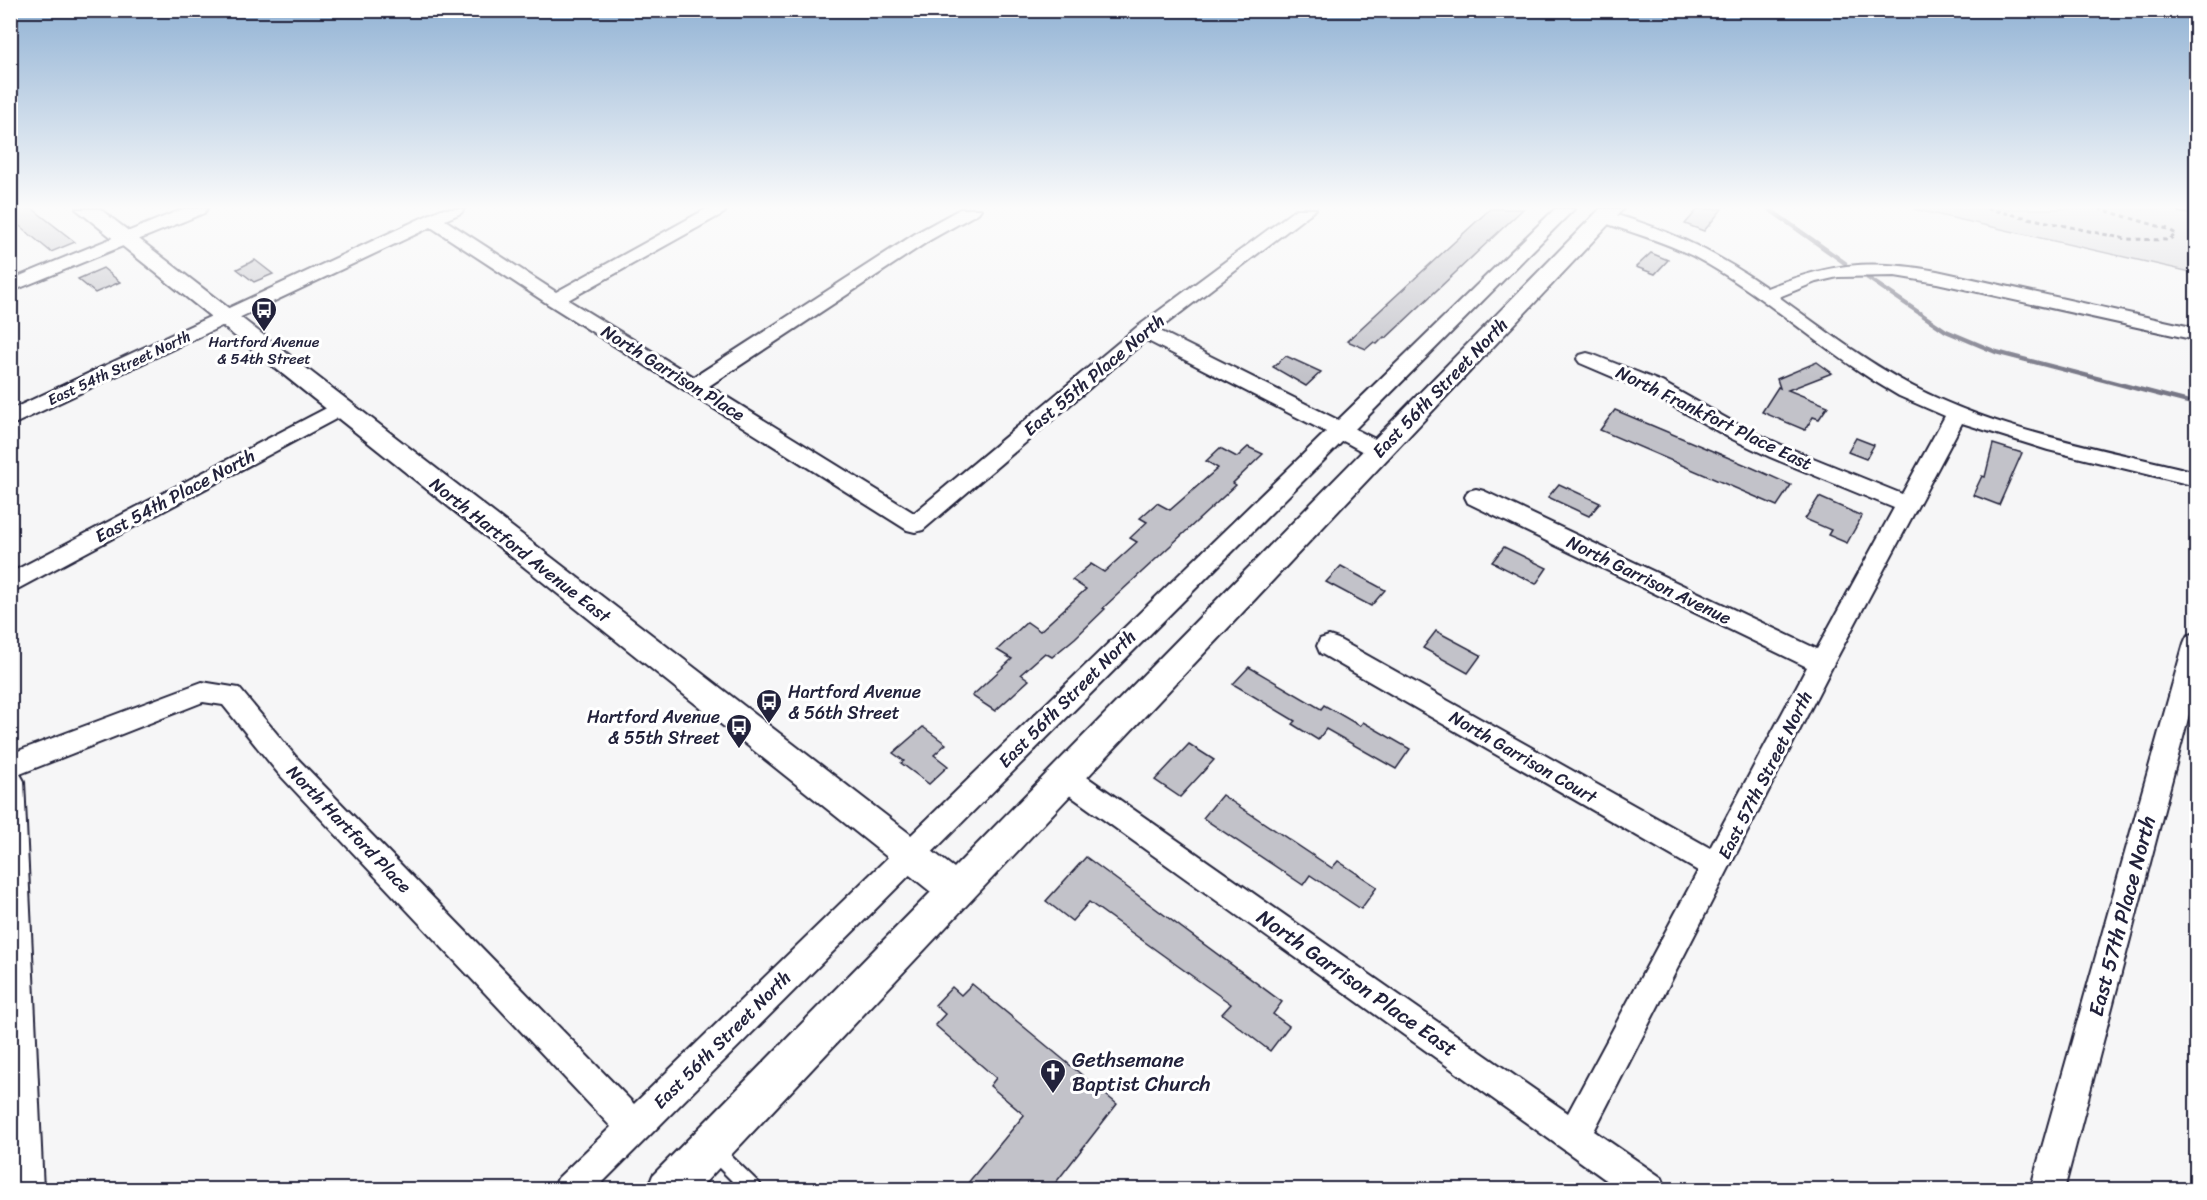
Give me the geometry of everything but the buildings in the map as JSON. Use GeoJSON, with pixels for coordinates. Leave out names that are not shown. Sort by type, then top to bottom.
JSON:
{"type":"FeatureCollection","features":[{"type":"Feature","properties":{"kind":"street"},"geometry":{"type":"LineString","coordinates":[[10,287],[63,265]]}},
{"type":"Feature","properties":{"kind":"street","name":"North Hartford Avenue East"},"geometry":{"type":"LineString","coordinates":[[159,265],[955,889]]}},
{"type":"Feature","properties":{"kind":"street","name":"East 54th Street North"},"geometry":{"type":"LineString","coordinates":[[10,419],[337,265]]}},
{"type":"Feature","properties":{"kind":"street","name":"North Garrison Place"},"geometry":{"type":"LineString","coordinates":[[501,265],[915,524]]}},
{"type":"Feature","properties":{"kind":"street"},"geometry":{"type":"LineString","coordinates":[[555,300],[618,265]]}},
{"type":"Feature","properties":{"kind":"street"},"geometry":{"type":"LineString","coordinates":[[695,386],[881,265]]}},
{"type":"Feature","properties":{"kind":"street","name":"East 55th Place North"},"geometry":{"type":"LineString","coordinates":[[915,524],[1144,331],[1232,265]]}},
{"type":"Feature","properties":{"kind":"street","name":"East 56th Street North"},"geometry":{"type":"LineString","coordinates":[[570,1190],[1508,265]]}},
{"type":"Feature","properties":{"kind":"street","name":"East 56th Street North"},"geometry":{"type":"LineString","coordinates":[[668,1190],[955,889],[1559,265]]}},
{"type":"Feature","properties":{"kind":"street"},"geometry":{"type":"LineString","coordinates":[[1718,265],[1874,372],[1905,390],[1957,413],[2000,428],[2196,479]]}},
{"type":"Feature","properties":{"kind":"street"},"geometry":{"type":"LineString","coordinates":[[1766,296],[1825,274],[1874,269],[1937,277],[2196,334]]}},
{"type":"Feature","properties":{"kind":"street"},"geometry":{"type":"LineString","coordinates":[[1144,331],[1379,450]]}},
{"type":"Feature","properties":{"kind":"street","name":"North Frankfort Place East"},"geometry":{"type":"LineString","coordinates":[[1587,359],[1655,387],[1735,432],[1778,452],[1908,505]]}},
{"type":"Feature","properties":{"kind":"street","name":"East 54th Place North"},"geometry":{"type":"LineString","coordinates":[[10,584],[340,408]]}},
{"type":"Feature","properties":{"kind":"street","name":"East 57th Street North"},"geometry":{"type":"LineString","coordinates":[[1574,1136],[1718,867],[1822,663],[1957,413]]}},
{"type":"Feature","properties":{"kind":"street","name":"North Garrison Avenue"},"geometry":{"type":"LineString","coordinates":[[1476,497],[1822,663]]}},
{"type":"Feature","properties":{"kind":"street","name":"East 57th Place North"},"geometry":{"type":"LineString","coordinates":[[2047,1190],[2196,643]]}},
{"type":"Feature","properties":{"kind":"street","name":"North Garrison Court"},"geometry":{"type":"LineString","coordinates":[[1329,646],[1718,867]]}},
{"type":"Feature","properties":{"kind":"street","name":"North Hartford Place"},"geometry":{"type":"LineString","coordinates":[[10,766],[202,692],[230,695],[287,765],[634,1127]]}},
{"type":"Feature","properties":{"kind":"street","name":"North Garrison Place East"},"geometry":{"type":"LineString","coordinates":[[1064,776],[1650,1190]]}},
{"type":"Feature","properties":{"kind":"street"},"geometry":{"type":"LineString","coordinates":[[10,781],[26,1190]]}},
{"type":"Feature","properties":{"kind":"lane"},"geometry":{"type":"LineString","coordinates":[[709,1147],[754,1190]]}},
{"type":"Feature","properties":{"kind":"shaded area"},"geometry":{"type":"Polygon","coordinates":[[[2160,265],[2196,265],[2195,273],[2160,265]]]}},
{"type":"Feature","properties":{"kind":"waterway"},"geometry":{"type":"LineString","coordinates":[[1868,278],[1946,331],[1996,352],[2196,404]]}},
{"type":"Feature","properties":{"kind":"place","name":"Hartford Avenue & 54th Street"},"geometry":{"type":"Point","coordinates":[264,333]}},
{"type":"Feature","properties":{"kind":"place","name":"Hartford Avenue & 56th Street"},"geometry":{"type":"Point","coordinates":[769,725]}},
{"type":"Feature","properties":{"kind":"place","name":"Hartford Avenue & 55th Street"},"geometry":{"type":"Point","coordinates":[739,750]}},
{"type":"Feature","properties":{"kind":"place","name":"Gethsemane Baptist Church"},"geometry":{"type":"Point","coordinates":[1053,1095]}}]}
